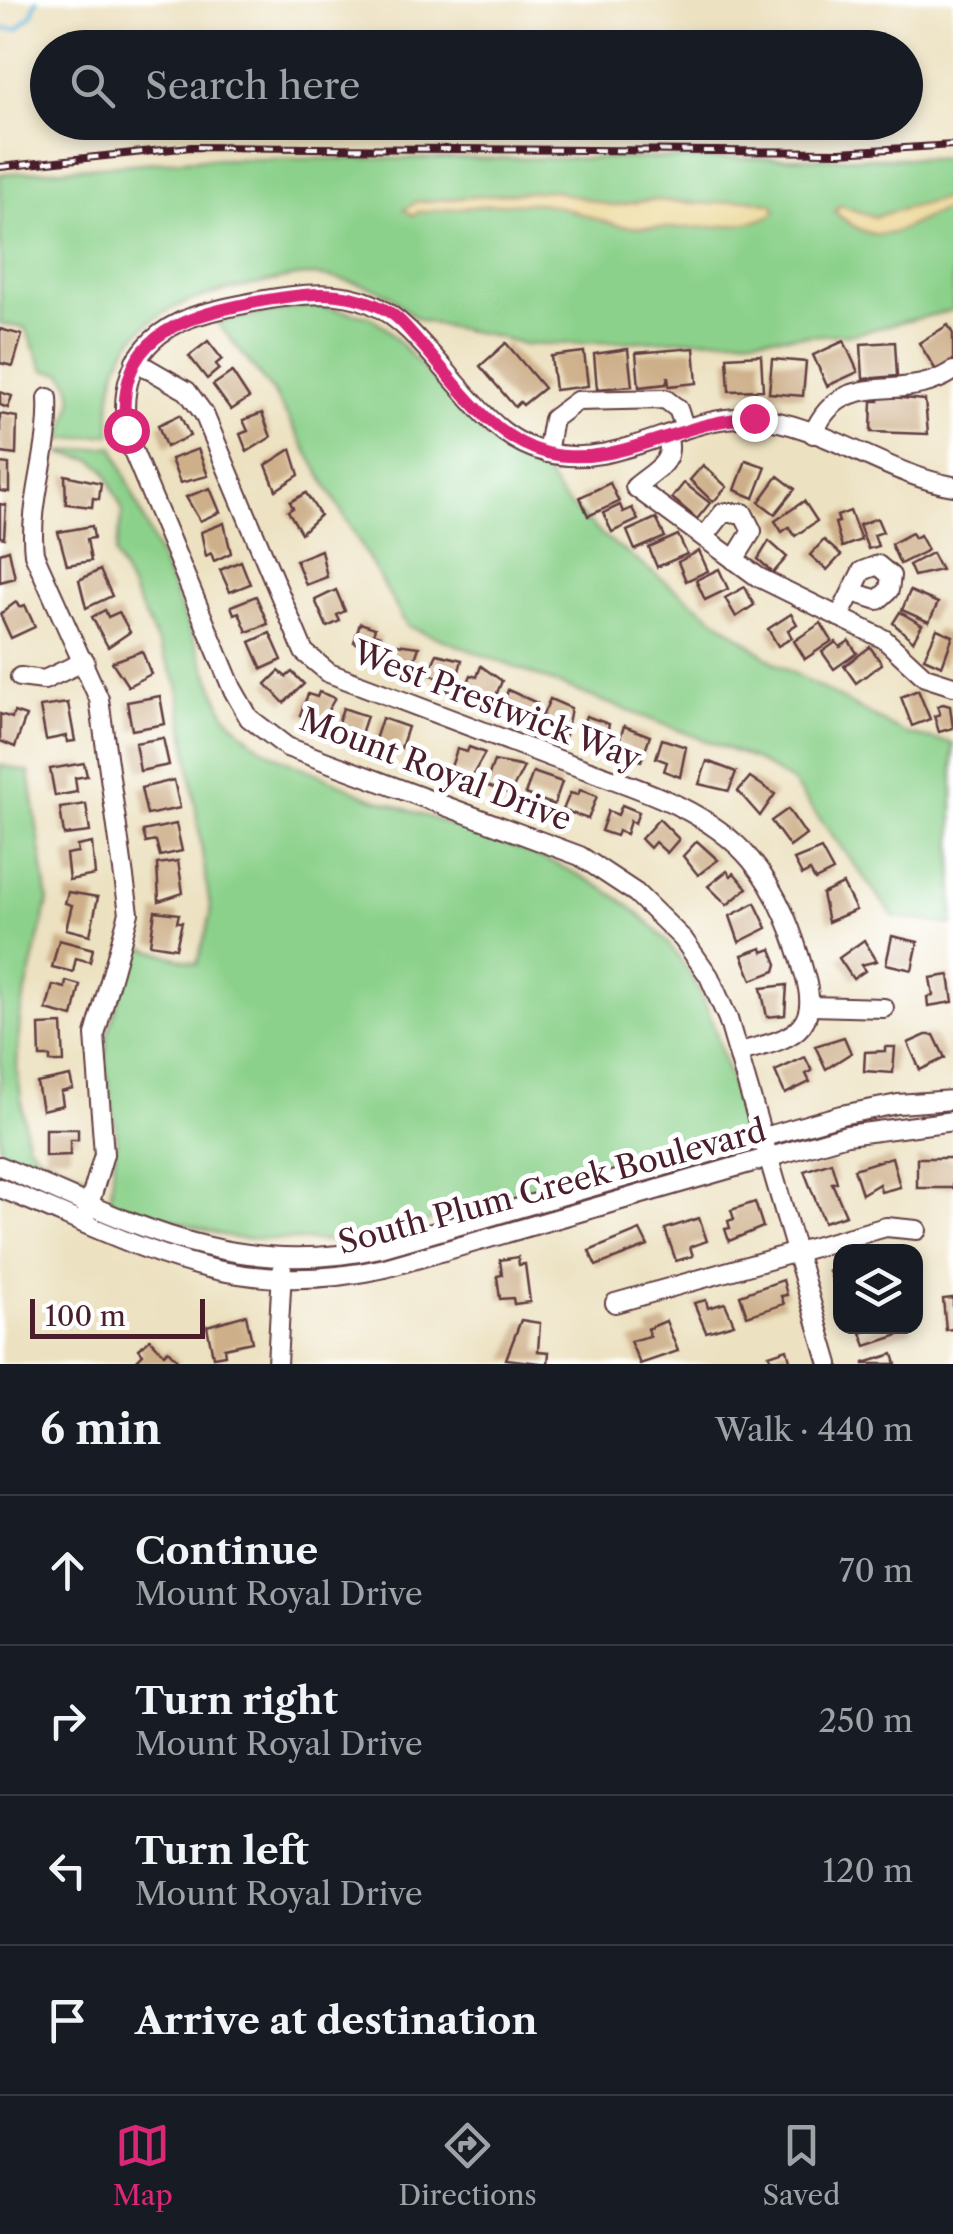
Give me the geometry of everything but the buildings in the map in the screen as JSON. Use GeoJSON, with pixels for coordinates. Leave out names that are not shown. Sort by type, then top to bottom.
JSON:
{"type":"FeatureCollection","features":[{"type":"Feature","properties":{"kind":"street"},"geometry":{"type":"LineString","coordinates":[[135,361],[157,336],[184,318],[291,295],[338,293],[394,315],[499,429],[547,453],[604,454],[685,428],[754,418],[814,434],[918,478],[953,486]]}},
{"type":"Feature","properties":{"kind":"street","name":"West Prestwick Way"},"geometry":{"type":"LineString","coordinates":[[135,361],[187,390],[204,414],[304,652],[329,673],[652,796],[707,822],[749,857],[781,905],[794,936],[811,1006]]}},
{"type":"Feature","properties":{"kind":"street","name":"Mount Royal Drive"},"geometry":{"type":"LineString","coordinates":[[135,361],[124,403],[130,446],[232,688],[249,718],[287,747],[557,846],[610,873],[653,907],[697,958],[718,996],[739,1052],[828,1364]]}},
{"type":"Feature","properties":{"kind":"street"},"geometry":{"type":"LineString","coordinates":[[814,434],[824,410],[840,397],[862,390],[918,388],[953,371]]}},
{"type":"Feature","properties":{"kind":"street"},"geometry":{"type":"LineString","coordinates":[[48,398],[50,429],[31,528],[34,554],[85,661],[98,700],[130,912],[94,1035],[104,1154],[86,1214]]}},
{"type":"Feature","properties":{"kind":"street"},"geometry":{"type":"LineString","coordinates":[[547,453],[553,419],[576,401],[665,399],[678,409],[685,428]]}},
{"type":"Feature","properties":{"kind":"street"},"geometry":{"type":"LineString","coordinates":[[667,435],[672,450],[668,461],[635,487],[777,589],[884,639],[924,677],[953,686]]}},
{"type":"Feature","properties":{"kind":"street"},"geometry":{"type":"LineString","coordinates":[[704,537],[723,513],[743,513],[752,531],[734,560]]}},
{"type":"Feature","properties":{"kind":"street"},"geometry":{"type":"LineString","coordinates":[[839,618],[852,592]]}},
{"type":"Feature","properties":{"kind":"street"},"geometry":{"type":"LineString","coordinates":[[20,677],[44,680],[85,661]]}},
{"type":"Feature","properties":{"kind":"street"},"geometry":{"type":"LineString","coordinates":[[739,1052],[787,1038],[804,1024],[811,1006],[884,1008]]}},
{"type":"Feature","properties":{"kind":"street","name":"South Plum Creek Boulevard"},"geometry":{"type":"LineString","coordinates":[[0,1188],[194,1246],[282,1260],[380,1248],[867,1109],[953,1100]]}},
{"type":"Feature","properties":{"kind":"street","name":"South Plum Creek Boulevard"},"geometry":{"type":"LineString","coordinates":[[0,1166],[189,1266],[282,1280],[339,1277],[385,1268],[872,1129],[953,1121]]}},
{"type":"Feature","properties":{"kind":"street"},"geometry":{"type":"LineString","coordinates":[[615,1303],[886,1227],[917,1230]]}},
{"type":"Feature","properties":{"kind":"street"},"geometry":{"type":"LineString","coordinates":[[278,1364],[282,1260]]}},
{"type":"Feature","properties":{"kind":"green space"},"geometry":{"type":"Polygon","coordinates":[[[953,158],[953,310],[853,334],[525,345],[421,320],[391,296],[363,285],[318,276],[294,276],[217,293],[164,313],[143,328],[127,347],[116,371],[110,399],[111,434],[61,440],[73,398],[69,382],[63,373],[44,370],[25,328],[0,324],[0,174],[196,159],[953,158]]]}},
{"type":"Feature","properties":{"kind":"green space"},"geometry":{"type":"Polygon","coordinates":[[[312,305],[368,316],[384,326],[494,445],[541,466],[561,497],[602,535],[775,663],[906,734],[953,743],[953,925],[894,917],[792,782],[754,759],[407,626],[273,392],[217,322],[312,305]]]}},
{"type":"Feature","properties":{"kind":"green space"},"geometry":{"type":"Polygon","coordinates":[[[113,446],[224,712],[238,728],[280,758],[371,798],[548,860],[635,910],[670,946],[699,992],[734,1091],[740,1132],[391,1232],[323,1241],[232,1238],[110,1201],[117,1134],[105,1064],[107,1038],[134,945],[197,964],[211,914],[178,685],[115,555],[123,511],[105,470],[93,460],[59,453],[113,446]]]}},
{"type":"Feature","properties":{"kind":"green space"},"geometry":{"type":"Polygon","coordinates":[[[0,765],[29,772],[48,902],[20,1016],[17,1067],[27,1143],[38,1155],[86,1176],[78,1186],[0,1149],[0,765]]]}},
{"type":"Feature","properties":{"kind":"sand"},"geometry":{"type":"Polygon","coordinates":[[[551,190],[613,206],[651,200],[710,204],[748,199],[772,204],[776,211],[766,218],[726,226],[651,228],[617,225],[534,203],[418,212],[414,216],[404,210],[416,202],[551,190]]]}},
{"type":"Feature","properties":{"kind":"sand"},"geometry":{"type":"Polygon","coordinates":[[[953,196],[953,208],[882,235],[853,226],[835,212],[840,205],[874,217],[953,196]]]}},
{"type":"Feature","properties":{"kind":"waterway"},"geometry":{"type":"LineString","coordinates":[[0,29],[17,29],[31,16],[37,0]]}},
{"type":"Feature","properties":{"kind":"railway"},"geometry":{"type":"LineString","coordinates":[[0,167],[191,147],[840,152],[953,145]]}},
{"type":"Feature","properties":{"kind":"route"},"geometry":{"type":"LineString","coordinates":[[126,430],[124,403],[135,361],[146,346],[171,326],[200,314],[323,292],[338,293],[394,315],[499,429],[547,453],[604,454],[685,428],[732,418],[754,418]]}}]}
